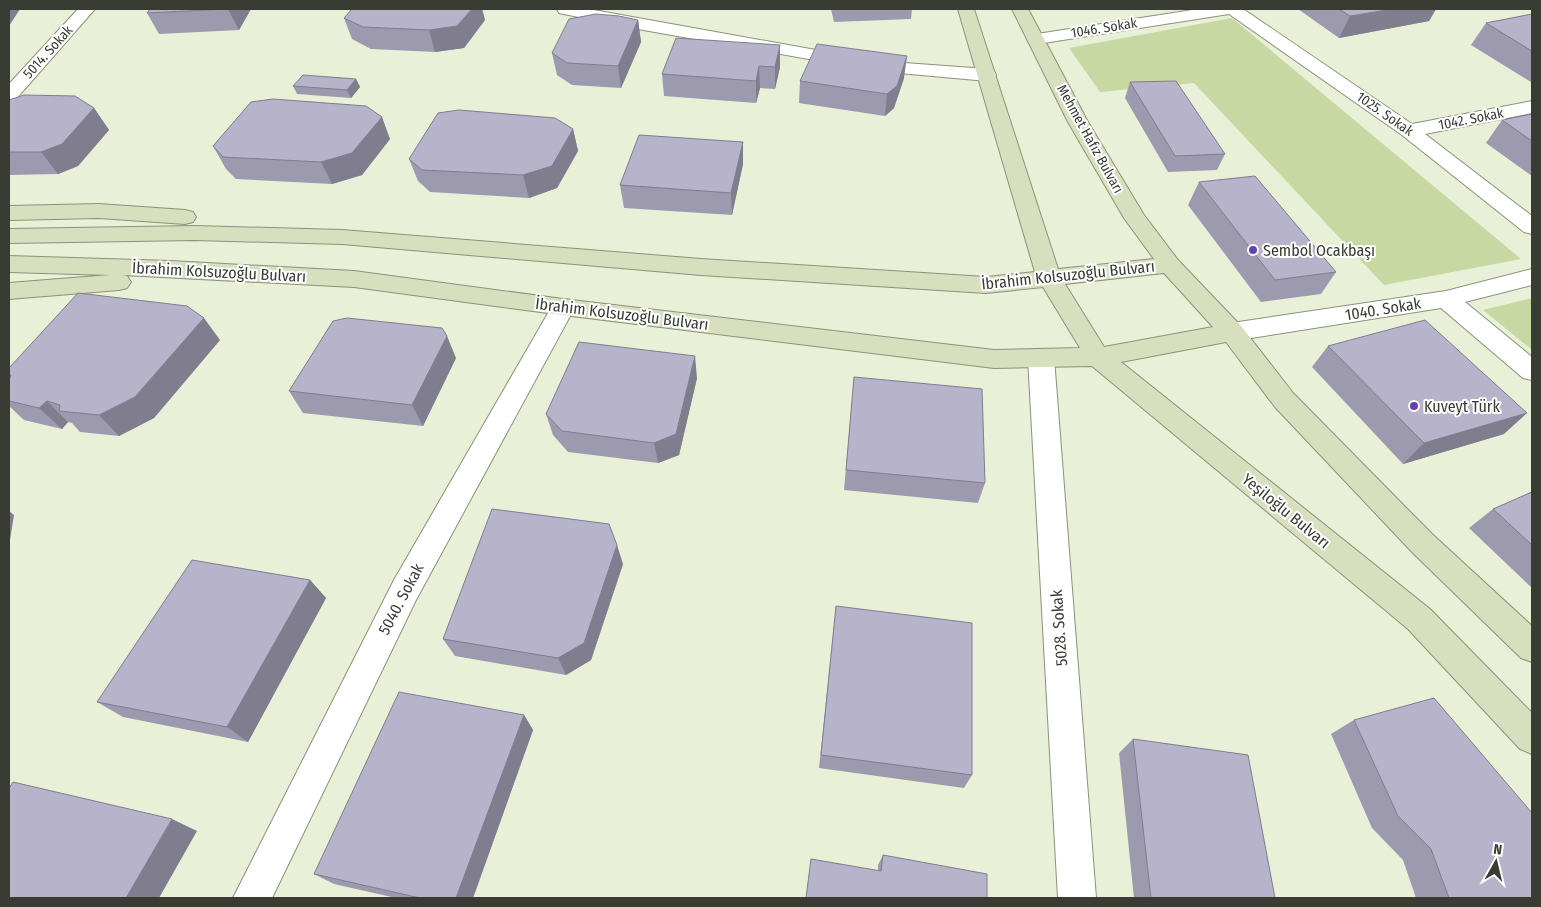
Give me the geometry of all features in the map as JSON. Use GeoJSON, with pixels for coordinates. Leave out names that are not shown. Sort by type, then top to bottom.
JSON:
{"type":"FeatureCollection","features":[{"type":"Feature","properties":{"kind":"main road"},"geometry":{"type":"LineString","coordinates":[[966,9],[1049,278]]}},
{"type":"Feature","properties":{"kind":"main road","name":"Mehmet Hafız Bulvarı"},"geometry":{"type":"LineString","coordinates":[[1020,9],[1078,122],[1130,210],[1170,265]]}},
{"type":"Feature","properties":{"kind":"main road"},"geometry":{"type":"LineString","coordinates":[[9,213],[99,211],[206,218],[342,237]]}},
{"type":"Feature","properties":{"kind":"main road","name":"İbrahim Kolsuzoğlu Bulvarı"},"geometry":{"type":"LineString","coordinates":[[9,236],[195,233],[342,237],[701,268],[986,285],[1170,265]]}},
{"type":"Feature","properties":{"kind":"main road","name":"İbrahim Kolsuzoğlu Bulvarı"},"geometry":{"type":"LineString","coordinates":[[9,264],[171,269],[354,279],[563,307],[994,359],[1098,357],[1232,332]]}},
{"type":"Feature","properties":{"kind":"main road"},"geometry":{"type":"LineString","coordinates":[[1170,265],[1232,332],[1284,400],[1422,542],[1532,647]]}},
{"type":"Feature","properties":{"kind":"main road"},"geometry":{"type":"LineString","coordinates":[[9,290],[117,282],[171,269]]}},
{"type":"Feature","properties":{"kind":"main road","name":"Yeşiloğlu Bulvarı"},"geometry":{"type":"LineString","coordinates":[[1049,278],[1098,357],[1419,619],[1532,737]]}},
{"type":"Feature","properties":{"kind":"street","name":"5014. Sokak"},"geometry":{"type":"LineString","coordinates":[[9,95],[87,9]]}},
{"type":"Feature","properties":{"kind":"street"},"geometry":{"type":"LineString","coordinates":[[569,9],[632,23],[877,66],[987,75]]}},
{"type":"Feature","properties":{"kind":"street","name":"1046. Sokak"},"geometry":{"type":"LineString","coordinates":[[1036,39],[1231,9]]}},
{"type":"Feature","properties":{"kind":"street","name":"1025. Sokak"},"geometry":{"type":"LineString","coordinates":[[1231,9],[1409,131],[1532,227]]}},
{"type":"Feature","properties":{"kind":"street","name":"1042. Sokak"},"geometry":{"type":"LineString","coordinates":[[1409,131],[1532,107]]}},
{"type":"Feature","properties":{"kind":"street","name":"1040. Sokak"},"geometry":{"type":"LineString","coordinates":[[1232,332],[1446,299],[1532,277]]}},
{"type":"Feature","properties":{"kind":"street"},"geometry":{"type":"LineString","coordinates":[[1446,299],[1532,372]]}},
{"type":"Feature","properties":{"kind":"street","name":"5040. Sokak"},"geometry":{"type":"LineString","coordinates":[[252,898],[404,590],[563,307]]}},
{"type":"Feature","properties":{"kind":"street","name":"5028. Sokak"},"geometry":{"type":"LineString","coordinates":[[1041,358],[1077,898]]}},
{"type":"Feature","properties":{"kind":"green space"},"geometry":{"type":"Polygon","coordinates":[[[1232,18],[1521,259],[1384,285],[1194,83],[1100,92],[1069,48],[1232,18]]]}},
{"type":"Feature","properties":{"kind":"green space"},"geometry":{"type":"Polygon","coordinates":[[[1532,298],[1532,350],[1483,310],[1532,298]]]}},
{"type":"Feature","properties":{"kind":"building"},"geometry":{"type":"Polygon","coordinates":[[[150,9],[226,9],[147,13],[150,9]]]}},
{"type":"Feature","properties":{"kind":"building"},"geometry":{"type":"Polygon","coordinates":[[[352,9],[472,9],[457,26],[429,30],[363,27],[344,18],[352,9]]]}},
{"type":"Feature","properties":{"kind":"building"},"geometry":{"type":"Polygon","coordinates":[[[1339,9],[1393,9],[1350,16],[1339,9]]]}},
{"type":"Feature","properties":{"kind":"building"},"geometry":{"type":"Polygon","coordinates":[[[596,14],[638,20],[618,66],[567,63],[552,53],[569,19],[596,14]]]}},
{"type":"Feature","properties":{"kind":"building"},"geometry":{"type":"Polygon","coordinates":[[[1532,14],[1532,51],[1486,23],[1532,14]]]}},
{"type":"Feature","properties":{"kind":"building"},"geometry":{"type":"Polygon","coordinates":[[[676,38],[780,45],[775,67],[759,66],[756,81],[662,74],[676,38]]]}},
{"type":"Feature","properties":{"kind":"building"},"geometry":{"type":"Polygon","coordinates":[[[817,44],[907,56],[897,86],[887,94],[800,81],[817,44]]]}},
{"type":"Feature","properties":{"kind":"building"},"geometry":{"type":"Polygon","coordinates":[[[303,75],[356,79],[347,90],[293,86],[303,75]]]}},
{"type":"Feature","properties":{"kind":"building"},"geometry":{"type":"Polygon","coordinates":[[[1176,81],[1225,154],[1175,156],[1130,82],[1176,81]]]}},
{"type":"Feature","properties":{"kind":"building"},"geometry":{"type":"Polygon","coordinates":[[[24,95],[75,96],[94,108],[62,144],[41,152],[9,152],[9,100],[24,95]]]}},
{"type":"Feature","properties":{"kind":"building"},"geometry":{"type":"Polygon","coordinates":[[[273,99],[366,106],[382,117],[352,153],[321,162],[223,157],[213,146],[251,102],[273,99]]]}},
{"type":"Feature","properties":{"kind":"building"},"geometry":{"type":"Polygon","coordinates":[[[459,110],[555,118],[573,129],[552,166],[523,175],[422,170],[409,159],[438,113],[459,110]]]}},
{"type":"Feature","properties":{"kind":"building"},"geometry":{"type":"Polygon","coordinates":[[[1532,114],[1532,141],[1502,120],[1532,114]]]}},
{"type":"Feature","properties":{"kind":"building"},"geometry":{"type":"Polygon","coordinates":[[[639,135],[743,142],[731,193],[620,185],[639,135]]]}},
{"type":"Feature","properties":{"kind":"building"},"geometry":{"type":"Polygon","coordinates":[[[1255,176],[1336,272],[1275,280],[1199,182],[1255,176]]]}},
{"type":"Feature","properties":{"kind":"building"},"geometry":{"type":"Polygon","coordinates":[[[78,293],[187,306],[204,318],[135,397],[99,415],[59,411],[60,405],[47,401],[39,408],[9,401],[9,380],[11,375],[9,375],[9,368],[78,293]]]}},
{"type":"Feature","properties":{"kind":"building"},"geometry":{"type":"Polygon","coordinates":[[[347,318],[442,328],[447,336],[412,405],[289,391],[333,321],[347,318]]]}},
{"type":"Feature","properties":{"kind":"building"},"geometry":{"type":"Polygon","coordinates":[[[1425,320],[1527,413],[1424,443],[1328,346],[1425,320]]]}},
{"type":"Feature","properties":{"kind":"building"},"geometry":{"type":"Polygon","coordinates":[[[579,342],[695,356],[676,434],[654,443],[562,431],[546,414],[579,342]]]}},
{"type":"Feature","properties":{"kind":"building"},"geometry":{"type":"Polygon","coordinates":[[[854,377],[982,389],[985,483],[846,470],[854,377]]]}},
{"type":"Feature","properties":{"kind":"building"},"geometry":{"type":"Polygon","coordinates":[[[1532,492],[1532,545],[1493,509],[1532,492]]]}},
{"type":"Feature","properties":{"kind":"building"},"geometry":{"type":"Polygon","coordinates":[[[492,509],[609,524],[617,545],[584,643],[558,658],[443,639],[492,509]]]}},
{"type":"Feature","properties":{"kind":"building"},"geometry":{"type":"Polygon","coordinates":[[[192,560],[310,580],[227,727],[97,702],[192,560]]]}},
{"type":"Feature","properties":{"kind":"building"},"geometry":{"type":"Polygon","coordinates":[[[836,606],[972,623],[972,775],[821,755],[836,606]]]}},
{"type":"Feature","properties":{"kind":"building"},"geometry":{"type":"Polygon","coordinates":[[[399,692],[524,715],[456,898],[420,898],[314,874],[399,692]]]}},
{"type":"Feature","properties":{"kind":"building"},"geometry":{"type":"Polygon","coordinates":[[[1434,698],[1532,813],[1532,898],[1449,898],[1431,849],[1398,816],[1354,720],[1434,698]]]}},
{"type":"Feature","properties":{"kind":"building"},"geometry":{"type":"Polygon","coordinates":[[[1133,739],[1248,755],[1275,898],[1151,898],[1133,739]]]}},
{"type":"Feature","properties":{"kind":"building"},"geometry":{"type":"Polygon","coordinates":[[[13,782],[172,819],[126,898],[9,898],[9,788],[13,782]]]}},
{"type":"Feature","properties":{"kind":"building"},"geometry":{"type":"Polygon","coordinates":[[[883,855],[987,874],[987,898],[806,898],[811,859],[881,871],[883,855]]]}},
{"type":"Feature","properties":{"kind":"place","name":"Sembol Ocakbaşı"},"geometry":{"type":"Point","coordinates":[1253,250]}},
{"type":"Feature","properties":{"kind":"place","name":"Kuveyt Türk"},"geometry":{"type":"Point","coordinates":[1414,406]}}]}
